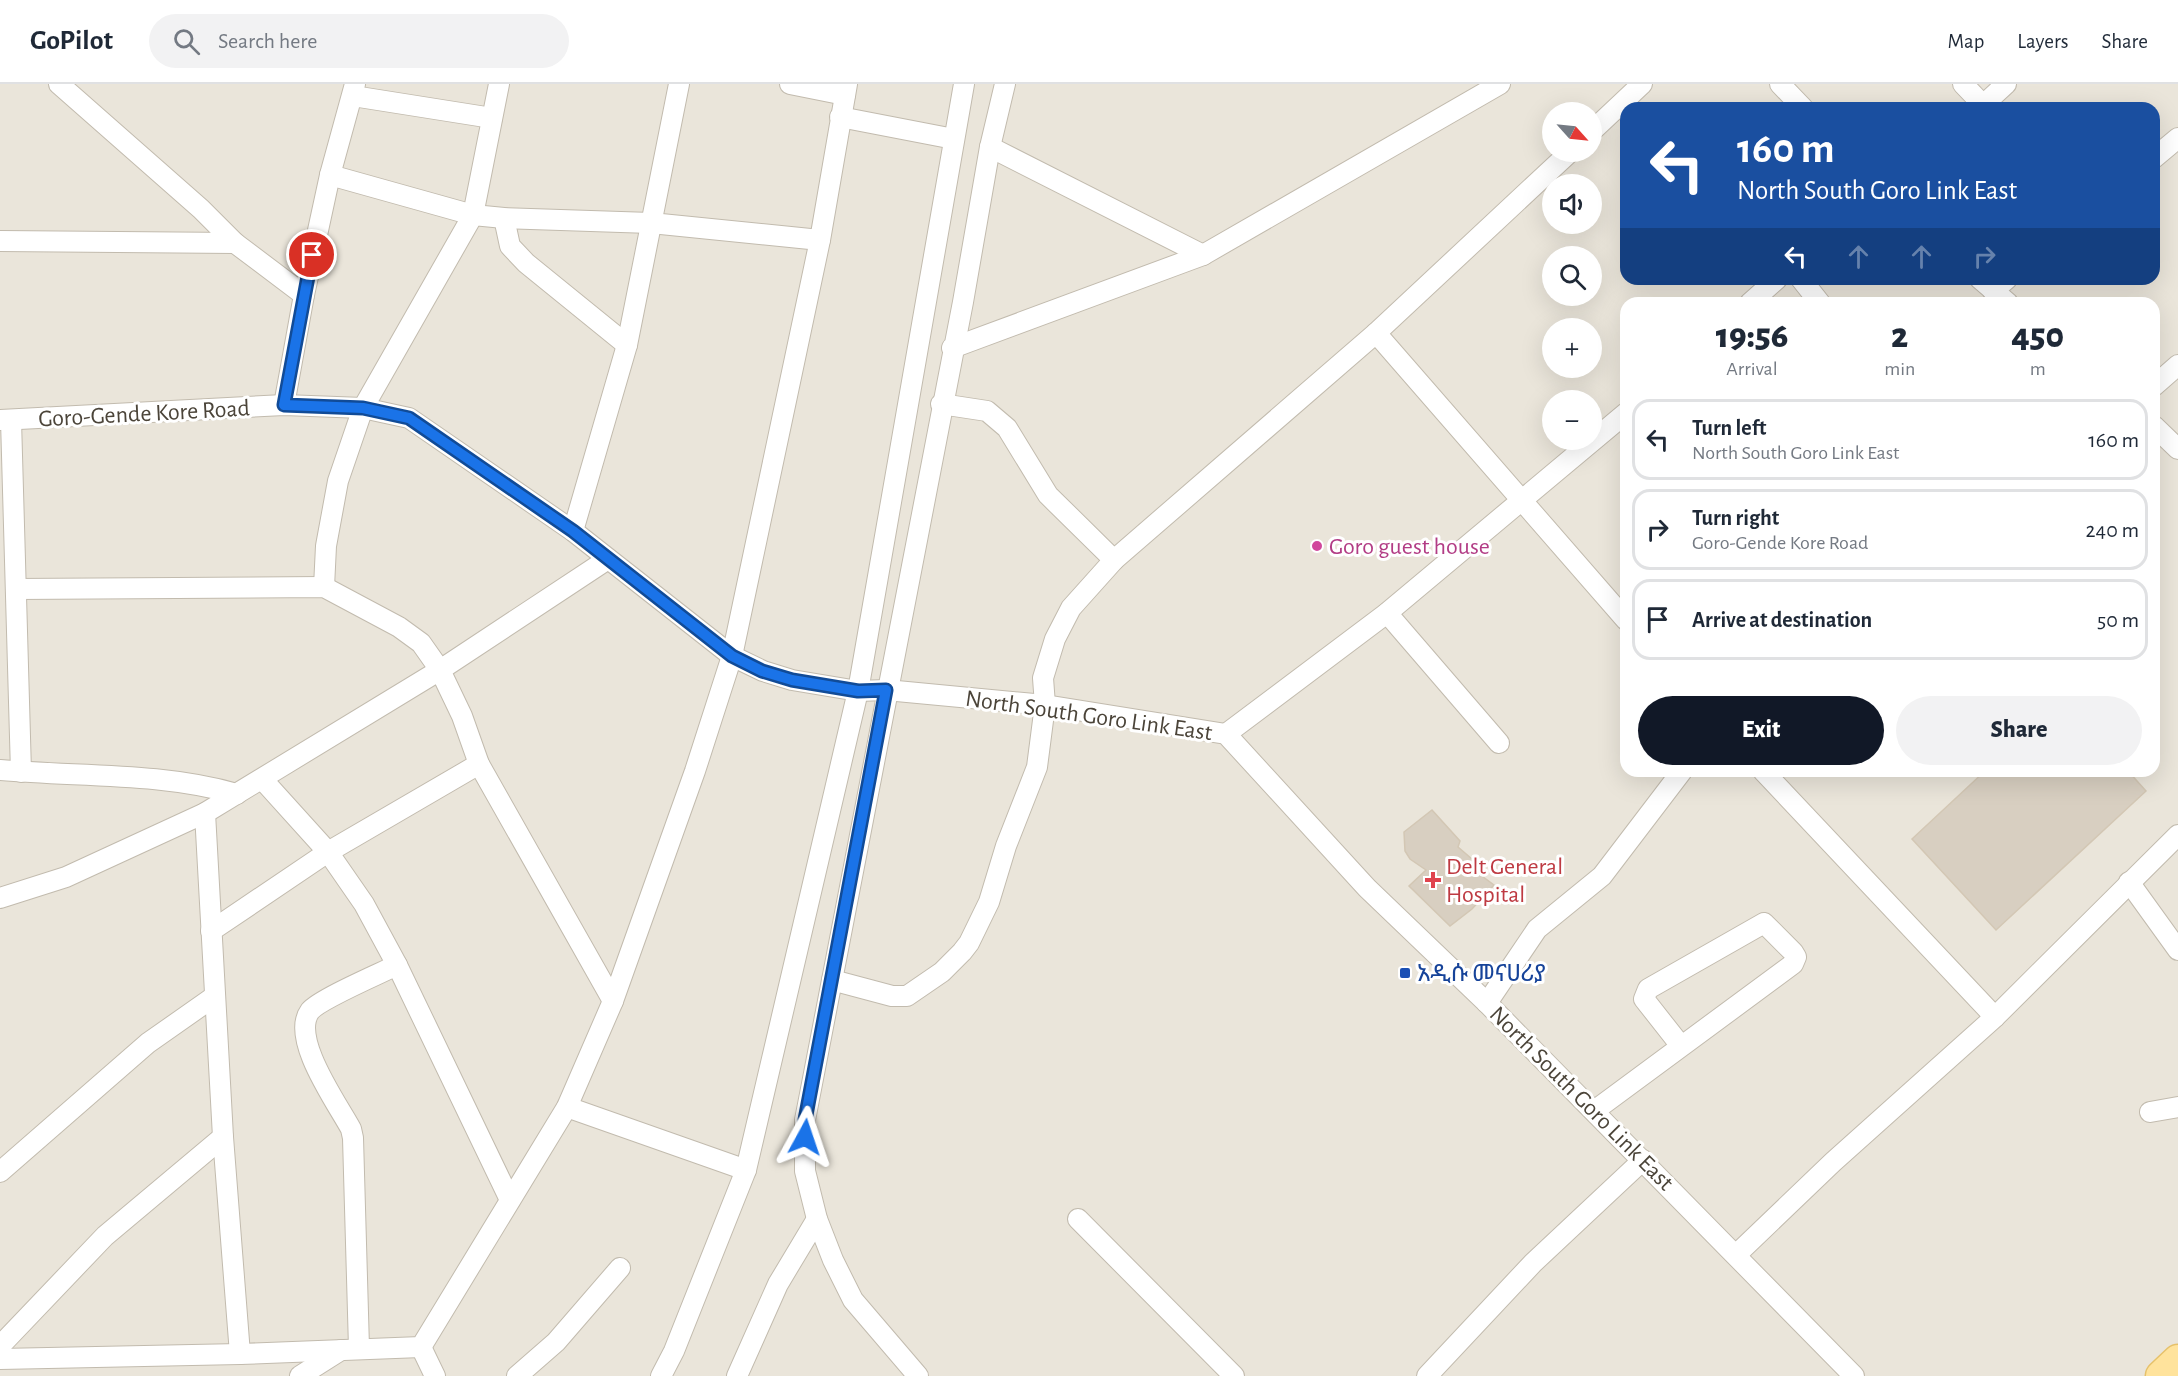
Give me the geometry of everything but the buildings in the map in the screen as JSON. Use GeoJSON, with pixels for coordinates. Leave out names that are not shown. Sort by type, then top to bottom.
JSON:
{"type":"FeatureCollection","features":[{"type":"Feature","properties":{"kind":"street"},"geometry":{"type":"LineString","coordinates":[[59,84],[193,201],[235,243],[304,295]]}},
{"type":"Feature","properties":{"kind":"street"},"geometry":{"type":"LineString","coordinates":[[324,587],[326,546],[338,481],[363,408],[473,215],[499,84]]}},
{"type":"Feature","properties":{"kind":"street"},"geometry":{"type":"LineString","coordinates":[[573,531],[627,345],[680,84]]}},
{"type":"Feature","properties":{"kind":"street"},"geometry":{"type":"LineString","coordinates":[[421,1347],[567,1107],[613,1001],[732,656],[820,240],[846,90],[790,84]]}},
{"type":"Feature","properties":{"kind":"street"},"geometry":{"type":"LineString","coordinates":[[661,1376],[674,1351],[746,1170],[858,691],[964,84]]}},
{"type":"Feature","properties":{"kind":"street"},"geometry":{"type":"LineString","coordinates":[[918,1376],[853,1300],[817,1219],[805,1171],[805,1120],[990,147],[1005,84]]}},
{"type":"Feature","properties":{"kind":"street"},"geometry":{"type":"LineString","coordinates":[[1623,102],[1642,84]]}},
{"type":"Feature","properties":{"kind":"street"},"geometry":{"type":"LineString","coordinates":[[1780,84],[1797,102]]}},
{"type":"Feature","properties":{"kind":"street"},"geometry":{"type":"LineString","coordinates":[[1963,84],[1979,102]]}},
{"type":"Feature","properties":{"kind":"street"},"geometry":{"type":"LineString","coordinates":[[1986,102],[2006,84]]}},
{"type":"Feature","properties":{"kind":"street"},"geometry":{"type":"LineString","coordinates":[[952,348],[1203,255],[1489,87]]}},
{"type":"Feature","properties":{"kind":"street"},"geometry":{"type":"LineString","coordinates":[[354,90],[492,118]]}},
{"type":"Feature","properties":{"kind":"street","name":"Goro-Gende Kore Road"},"geometry":{"type":"LineString","coordinates":[[5,420],[284,405],[304,295],[330,175],[354,90]]}},
{"type":"Feature","properties":{"kind":"street"},"geometry":{"type":"LineString","coordinates":[[1602,122],[1620,105]]}},
{"type":"Feature","properties":{"kind":"street"},"geometry":{"type":"LineString","coordinates":[[840,117],[954,139]]}},
{"type":"Feature","properties":{"kind":"street"},"geometry":{"type":"LineString","coordinates":[[2160,153],[2178,138]]}},
{"type":"Feature","properties":{"kind":"street"},"geometry":{"type":"LineString","coordinates":[[990,147],[1203,255]]}},
{"type":"Feature","properties":{"kind":"street"},"geometry":{"type":"LineString","coordinates":[[832,980],[892,996],[907,996],[942,972],[969,943],[989,902],[1006,846],[1037,767],[1045,705],[1043,678],[1055,639],[1071,608],[1114,560],[1376,333],[1559,162]]}},
{"type":"Feature","properties":{"kind":"street"},"geometry":{"type":"LineString","coordinates":[[330,175],[473,215],[651,223],[820,240]]}},
{"type":"Feature","properties":{"kind":"street"},"geometry":{"type":"LineString","coordinates":[[504,218],[510,246],[526,263],[627,345]]}},
{"type":"Feature","properties":{"kind":"street"},"geometry":{"type":"LineString","coordinates":[[0,241],[235,243]]}},
{"type":"Feature","properties":{"kind":"street"},"geometry":{"type":"LineString","coordinates":[[1757,297],[1770,285]]}},
{"type":"Feature","properties":{"kind":"street"},"geometry":{"type":"LineString","coordinates":[[1806,285],[1815,297]]}},
{"type":"Feature","properties":{"kind":"street"},"geometry":{"type":"LineString","coordinates":[[1376,333],[1620,613]]}},
{"type":"Feature","properties":{"kind":"street"},"geometry":{"type":"LineString","coordinates":[[2160,381],[2178,365]]}},
{"type":"Feature","properties":{"kind":"street"},"geometry":{"type":"LineString","coordinates":[[941,404],[987,411],[1007,428],[1048,495],[1114,560]]}},
{"type":"Feature","properties":{"kind":"street","name":"North South Goro Link East"},"geometry":{"type":"LineString","coordinates":[[284,405],[363,408],[409,418],[573,531],[732,656],[762,671],[792,680],[858,691],[886,690],[1045,705],[1226,734],[1367,888],[1487,1003],[1737,1254],[1854,1376]]}},
{"type":"Feature","properties":{"kind":"street"},"geometry":{"type":"LineString","coordinates":[[1226,734],[1387,613],[1523,502],[1620,418]]}},
{"type":"Feature","properties":{"kind":"street"},"geometry":{"type":"LineString","coordinates":[[5,420],[16,589],[21,772]]}},
{"type":"Feature","properties":{"kind":"street"},"geometry":{"type":"LineString","coordinates":[[2160,432],[2178,449]]}},
{"type":"Feature","properties":{"kind":"street"},"geometry":{"type":"LineString","coordinates":[[0,898],[66,877],[205,813],[440,670],[608,559]]}},
{"type":"Feature","properties":{"kind":"street"},"geometry":{"type":"LineString","coordinates":[[16,589],[324,587],[399,627],[421,642],[440,670],[462,716],[479,764],[613,1001]]}},
{"type":"Feature","properties":{"kind":"street"},"geometry":{"type":"LineString","coordinates":[[1387,613],[1499,742]]}},
{"type":"Feature","properties":{"kind":"street"},"geometry":{"type":"LineString","coordinates":[[211,931],[328,852],[479,764]]}},
{"type":"Feature","properties":{"kind":"street"},"geometry":{"type":"LineString","coordinates":[[0,770],[128,776],[213,788],[237,794]]}},
{"type":"Feature","properties":{"kind":"street"},"geometry":{"type":"LineString","coordinates":[[1487,1003],[1536,929],[1602,876],[1677,777]]}},
{"type":"Feature","properties":{"kind":"street"},"geometry":{"type":"LineString","coordinates":[[1769,777],[1995,1017]]}},
{"type":"Feature","properties":{"kind":"street"},"geometry":{"type":"LineString","coordinates":[[262,779],[328,852],[364,904],[397,965],[510,1200]]}},
{"type":"Feature","properties":{"kind":"street"},"geometry":{"type":"LineString","coordinates":[[205,813],[223,1137],[240,1354]]}},
{"type":"Feature","properties":{"kind":"street"},"geometry":{"type":"LineString","coordinates":[[1737,1254],[1833,1162],[1995,1017],[2178,835]]}},
{"type":"Feature","properties":{"kind":"street"},"geometry":{"type":"LineString","coordinates":[[2129,882],[2178,950]]}},
{"type":"Feature","properties":{"kind":"street"},"geometry":{"type":"LineString","coordinates":[[1594,1111],[1796,961],[1793,952],[1764,924],[1648,989],[1644,999],[1681,1046]]}},
{"type":"Feature","properties":{"kind":"street"},"geometry":{"type":"LineString","coordinates":[[351,1348],[353,1138],[351,1129],[307,1048],[303,1026],[311,1010],[397,965]]}},
{"type":"Feature","properties":{"kind":"street"},"geometry":{"type":"LineString","coordinates":[[0,1172],[148,1043],[215,996]]}},
{"type":"Feature","properties":{"kind":"street"},"geometry":{"type":"LineString","coordinates":[[567,1107],[746,1170]]}},
{"type":"Feature","properties":{"kind":"street"},"geometry":{"type":"LineString","coordinates":[[2150,1112],[2178,1107]]}},
{"type":"Feature","properties":{"kind":"street"},"geometry":{"type":"LineString","coordinates":[[0,1346],[105,1236],[223,1137]]}},
{"type":"Feature","properties":{"kind":"street"},"geometry":{"type":"LineString","coordinates":[[1427,1376],[1533,1263],[1643,1160]]}},
{"type":"Feature","properties":{"kind":"street"},"geometry":{"type":"LineString","coordinates":[[737,1376],[777,1284],[817,1219]]}},
{"type":"Feature","properties":{"kind":"street"},"geometry":{"type":"LineString","coordinates":[[1078,1219],[1234,1376]]}},
{"type":"Feature","properties":{"kind":"street"},"geometry":{"type":"LineString","coordinates":[[516,1376],[556,1342],[620,1268]]}},
{"type":"Feature","properties":{"kind":"street"},"geometry":{"type":"LineString","coordinates":[[0,1359],[240,1354],[421,1347]]}},
{"type":"Feature","properties":{"kind":"street"},"geometry":{"type":"LineString","coordinates":[[421,1347],[435,1376]]}},
{"type":"Feature","properties":{"kind":"street"},"geometry":{"type":"LineString","coordinates":[[300,1376],[351,1348]]}},
{"type":"Feature","properties":{"kind":"shaded area"},"geometry":{"type":"Polygon","coordinates":[[[0,84],[2178,84],[2178,1376],[0,1376],[0,84]]]}},
{"type":"Feature","properties":{"kind":"place","name":"Goro guest house"},"geometry":{"type":"Point","coordinates":[1317,546]}},
{"type":"Feature","properties":{"kind":"place","name":"Delt General Hospital"},"geometry":{"type":"Point","coordinates":[1433,880]}},
{"type":"Feature","properties":{"kind":"place","name":"አዲሱ መናሀሪያ"},"geometry":{"type":"Point","coordinates":[1405,973]}},
{"type":"Feature","properties":{"kind":"route"},"geometry":{"type":"LineString","coordinates":[[312,255],[284,405],[363,408],[409,418],[437,435],[573,531],[732,656],[762,671],[792,680],[858,691],[886,690],[805,1120],[805,1137]]}}]}
